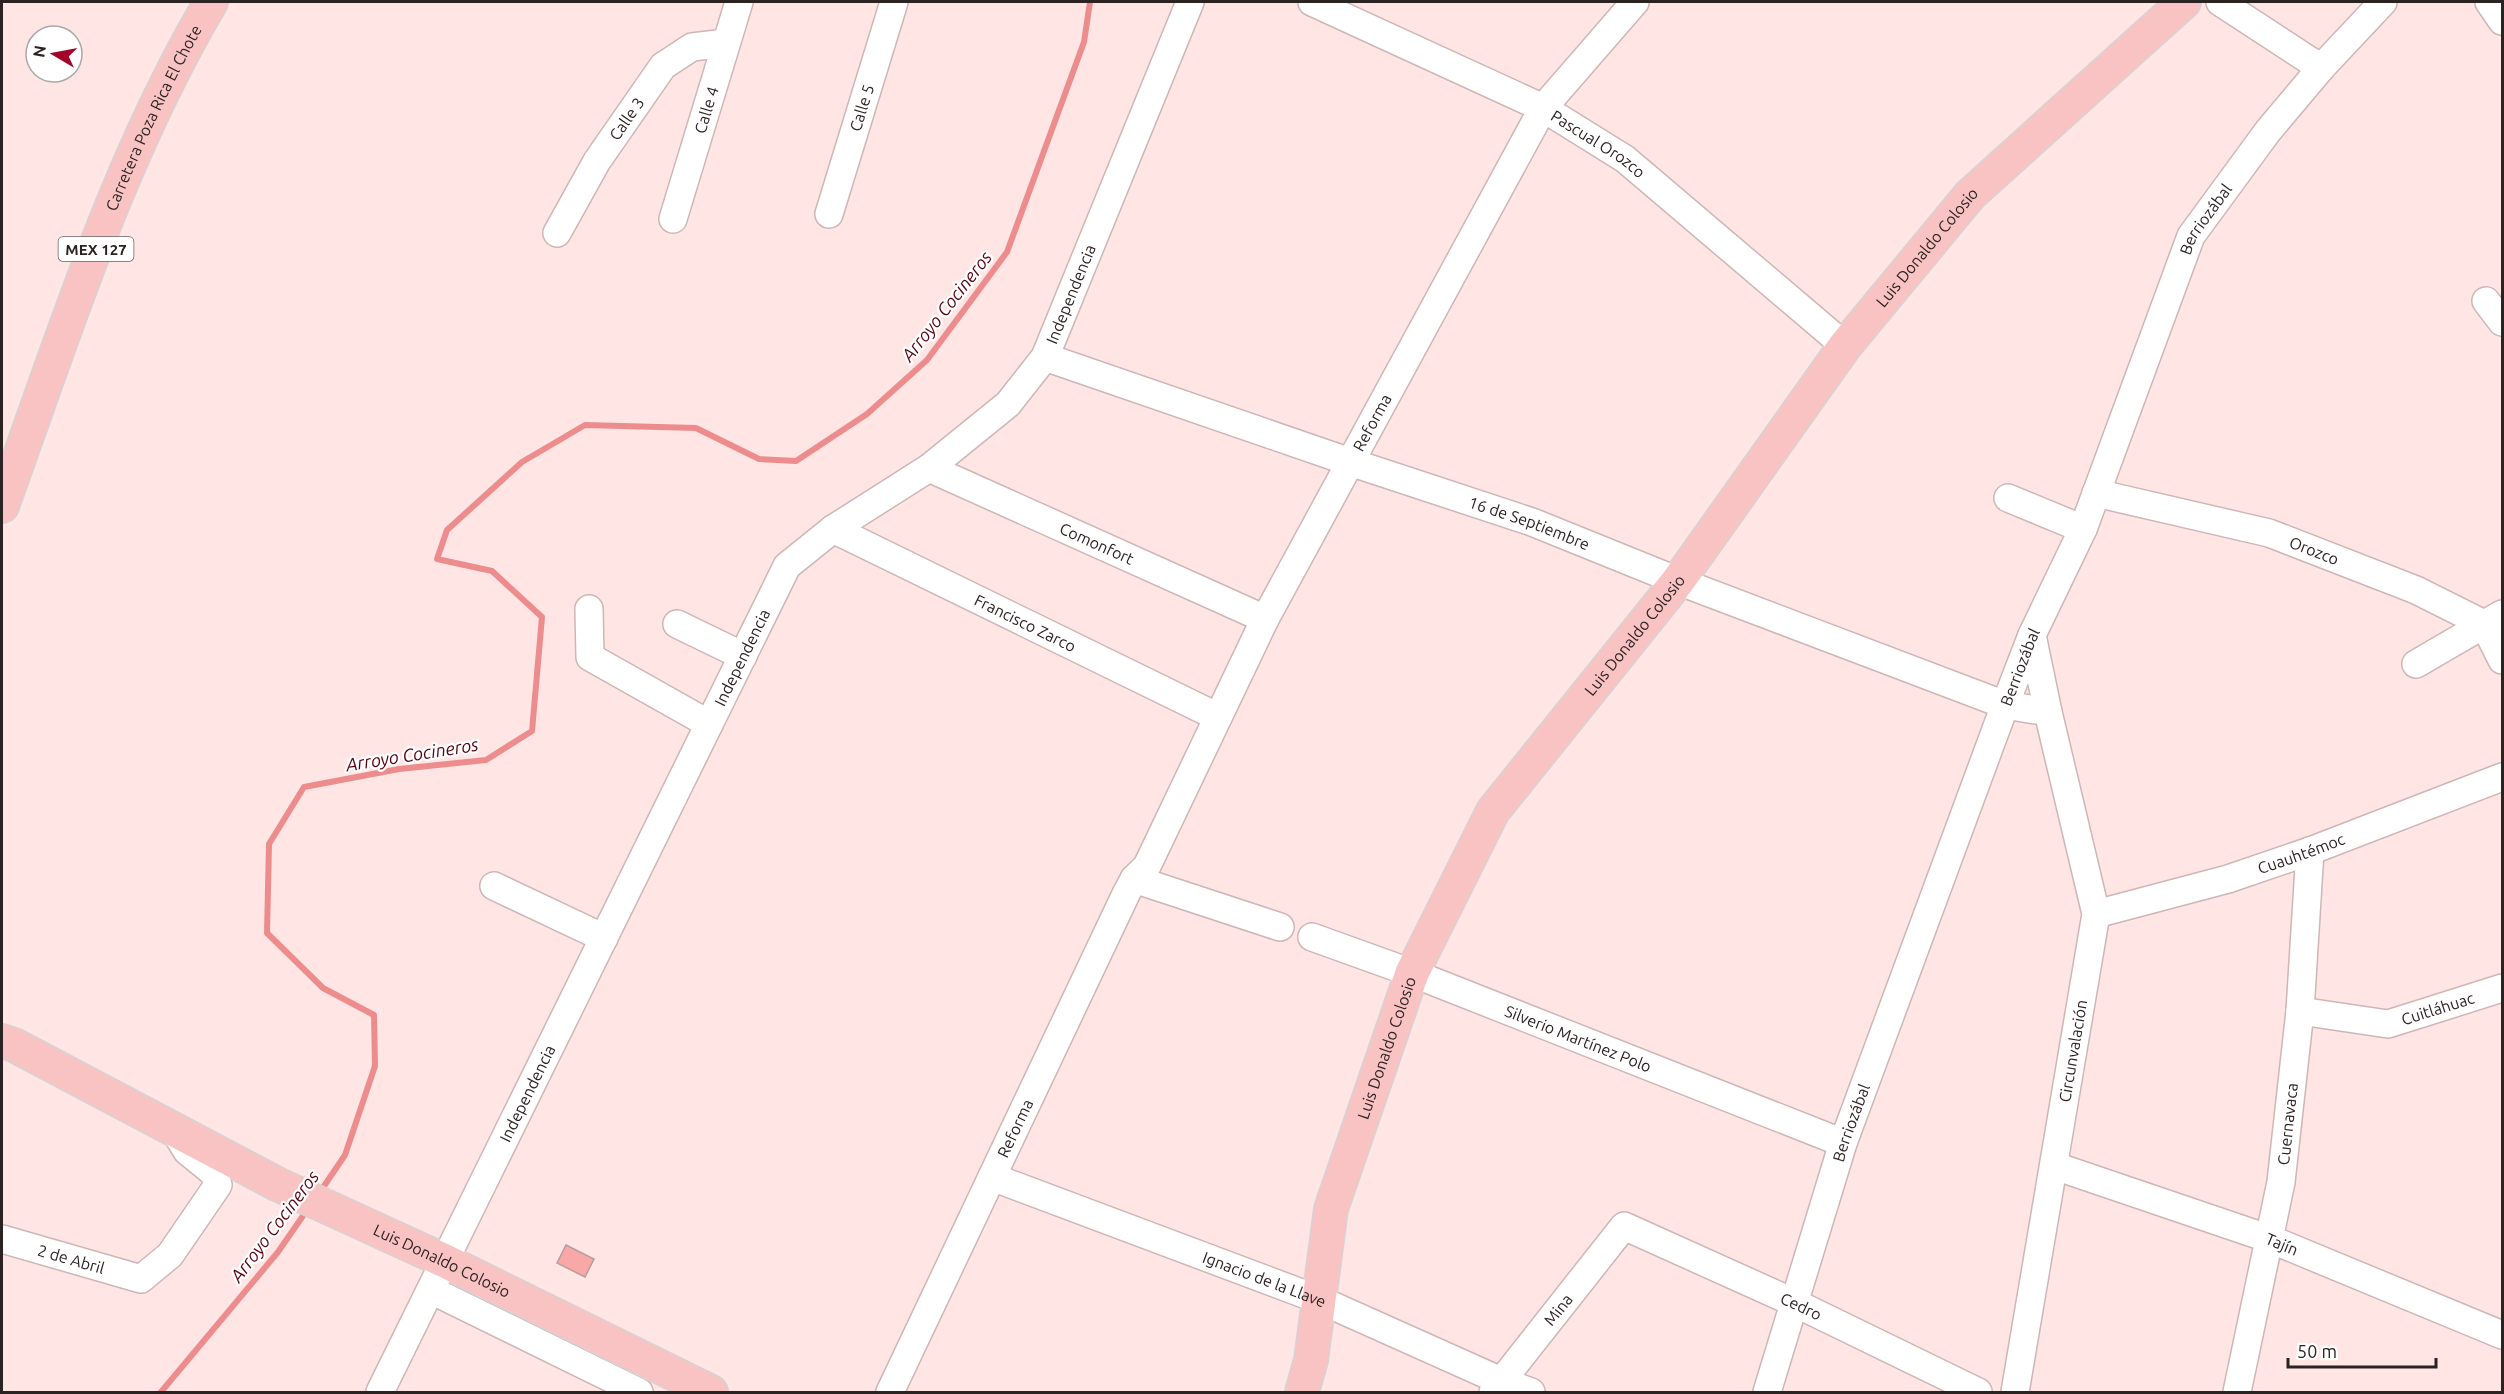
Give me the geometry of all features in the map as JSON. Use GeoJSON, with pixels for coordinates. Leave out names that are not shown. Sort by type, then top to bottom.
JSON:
{"type":"FeatureCollection","features":[{"type":"Feature","properties":{"kind":"main road","name":"Carretera Poza Rica El Chote"},"geometry":{"type":"LineString","coordinates":[[2,506],[116,193],[156,103],[211,2]]}},
{"type":"Feature","properties":{"kind":"main road","name":"Luis Donaldo Colosio"},"geometry":{"type":"LineString","coordinates":[[1302,1392],[1311,1360],[1331,1209],[1412,973],[1494,811],[1678,581],[1845,346],[1970,195],[2184,2]]}},
{"type":"Feature","properties":{"kind":"main road","name":"Luis Donaldo Colosio"},"geometry":{"type":"LineString","coordinates":[[2,1041],[14,1045],[277,1184],[445,1261],[660,1381],[711,1392]]}},
{"type":"Feature","properties":{"kind":"street","name":"Calle 4"},"geometry":{"type":"LineString","coordinates":[[673,219],[739,2]]}},
{"type":"Feature","properties":{"kind":"street","name":"Calle 5"},"geometry":{"type":"LineString","coordinates":[[829,214],[894,2]]}},
{"type":"Feature","properties":{"kind":"street","name":"Independencia"},"geometry":{"type":"LineString","coordinates":[[380,1392],[787,566],[833,529],[929,468],[1008,404],[1046,357],[1190,2]]}},
{"type":"Feature","properties":{"kind":"street","name":"Pascual Orozco"},"geometry":{"type":"LineString","coordinates":[[1312,2],[1543,108],[1625,159],[1845,346]]}},
{"type":"Feature","properties":{"kind":"street","name":"Reforma"},"geometry":{"type":"LineString","coordinates":[[890,1392],[920,1351],[1265,619],[1543,108],[1635,2]]}},
{"type":"Feature","properties":{"kind":"street"},"geometry":{"type":"LineString","coordinates":[[2220,2],[2321,68]]}},
{"type":"Feature","properties":{"kind":"street","name":"Berriozábal"},"geometry":{"type":"LineString","coordinates":[[1767,1392],[1843,1143],[2005,705],[2032,635],[2083,529],[2191,236],[2268,131],[2321,68],[2383,2]]}},
{"type":"Feature","properties":{"kind":"street"},"geometry":{"type":"LineString","coordinates":[[2489,2],[2502,21]]}},
{"type":"Feature","properties":{"kind":"street","name":"Calle 3"},"geometry":{"type":"LineString","coordinates":[[557,233],[597,161],[663,66],[692,47],[726,43]]}},
{"type":"Feature","properties":{"kind":"street"},"geometry":{"type":"LineString","coordinates":[[2486,301],[2502,322]]}},
{"type":"Feature","properties":{"kind":"street","name":"16 de Septiembre"},"geometry":{"type":"LineString","coordinates":[[1046,357],[1532,522],[1678,581],[2005,705]]}},
{"type":"Feature","properties":{"kind":"street","name":"Comonfort"},"geometry":{"type":"LineString","coordinates":[[929,468],[1265,619]]}},
{"type":"Feature","properties":{"kind":"street","name":"Orozco"},"geometry":{"type":"LineString","coordinates":[[2096,493],[2269,533],[2493,619]]}},
{"type":"Feature","properties":{"kind":"street"},"geometry":{"type":"LineString","coordinates":[[2008,498],[2083,529]]}},
{"type":"Feature","properties":{"kind":"street","name":"Francisco Zarco"},"geometry":{"type":"LineString","coordinates":[[833,529],[1218,717]]}},
{"type":"Feature","properties":{"kind":"street"},"geometry":{"type":"LineString","coordinates":[[589,609],[590,657],[709,724]]}},
{"type":"Feature","properties":{"kind":"street"},"geometry":{"type":"LineString","coordinates":[[2416,664],[2493,619],[2502,660]]}},
{"type":"Feature","properties":{"kind":"street"},"geometry":{"type":"LineString","coordinates":[[677,624],[742,656]]}},
{"type":"Feature","properties":{"kind":"street","name":"Circunvalación"},"geometry":{"type":"LineString","coordinates":[[2014,1392],[2097,914],[2048,712],[2032,635]]}},
{"type":"Feature","properties":{"kind":"street"},"geometry":{"type":"LineString","coordinates":[[2005,705],[2048,712]]}},
{"type":"Feature","properties":{"kind":"street","name":"Cuauhtémoc"},"geometry":{"type":"LineString","coordinates":[[2097,914],[2228,879],[2310,851],[2502,777]]}},
{"type":"Feature","properties":{"kind":"street","name":"Cuernavaca"},"geometry":{"type":"LineString","coordinates":[[2237,1392],[2281,1182],[2300,1011],[2310,851]]}},
{"type":"Feature","properties":{"kind":"street"},"geometry":{"type":"LineString","coordinates":[[1143,876],[1280,927]]}},
{"type":"Feature","properties":{"kind":"street"},"geometry":{"type":"LineString","coordinates":[[494,886],[604,938]]}},
{"type":"Feature","properties":{"kind":"street","name":"Silverio Martínez Polo"},"geometry":{"type":"LineString","coordinates":[[1312,937],[1412,973],[1843,1143]]}},
{"type":"Feature","properties":{"kind":"street","name":"Cuitláhuac"},"geometry":{"type":"LineString","coordinates":[[2300,1011],[2388,1024],[2502,988]]}},
{"type":"Feature","properties":{"kind":"street","name":"Luis Donaldo Colosio"},"geometry":{"type":"LineString","coordinates":[[141,1279],[170,1256],[218,1185],[214,1173],[187,1151],[173,1129]]}},
{"type":"Feature","properties":{"kind":"street","name":"Tajín"},"geometry":{"type":"LineString","coordinates":[[2055,1166],[2270,1239],[2502,1335]]}},
{"type":"Feature","properties":{"kind":"street","name":"Ignacio de la Llave"},"geometry":{"type":"LineString","coordinates":[[1000,1180],[1320,1300],[1497,1387],[1531,1392]]}},
{"type":"Feature","properties":{"kind":"street","name":"Cedro"},"geometry":{"type":"LineString","coordinates":[[1624,1226],[1795,1303],[1978,1392]]}},
{"type":"Feature","properties":{"kind":"street","name":"Mina"},"geometry":{"type":"LineString","coordinates":[[1497,1387],[1624,1226]]}},
{"type":"Feature","properties":{"kind":"street","name":"2 de Abril"},"geometry":{"type":"LineString","coordinates":[[2,1239],[141,1279]]}},
{"type":"Feature","properties":{"kind":"street","name":"Luis Donaldo Colosio"},"geometry":{"type":"LineString","coordinates":[[431,1290],[639,1392]]}},
{"type":"Feature","properties":{"kind":"street","name":"Reforma"},"geometry":{"type":"LineString","coordinates":[[911,1392],[920,1351]]}},
{"type":"Feature","properties":{"kind":"building"},"geometry":{"type":"Polygon","coordinates":[[[566,1245],[594,1259],[585,1277],[557,1263],[566,1245]]]}},
{"type":"Feature","properties":{"kind":"waterway","name":"Arroyo Cocineros"},"geometry":{"type":"LineString","coordinates":[[320,1192],[345,1155],[375,1066],[374,1015],[323,988],[267,933],[269,844],[304,787],[399,769],[486,760],[532,731],[542,617],[492,571],[437,559],[447,530],[522,462],[585,425],[696,428],[759,459],[796,461],[867,414],[927,360],[1007,252],[1084,42],[1090,2]]}},
{"type":"Feature","properties":{"kind":"waterway","name":"Arroyo Cocineros"},"geometry":{"type":"LineString","coordinates":[[161,1392],[278,1252],[307,1210]]}}]}
